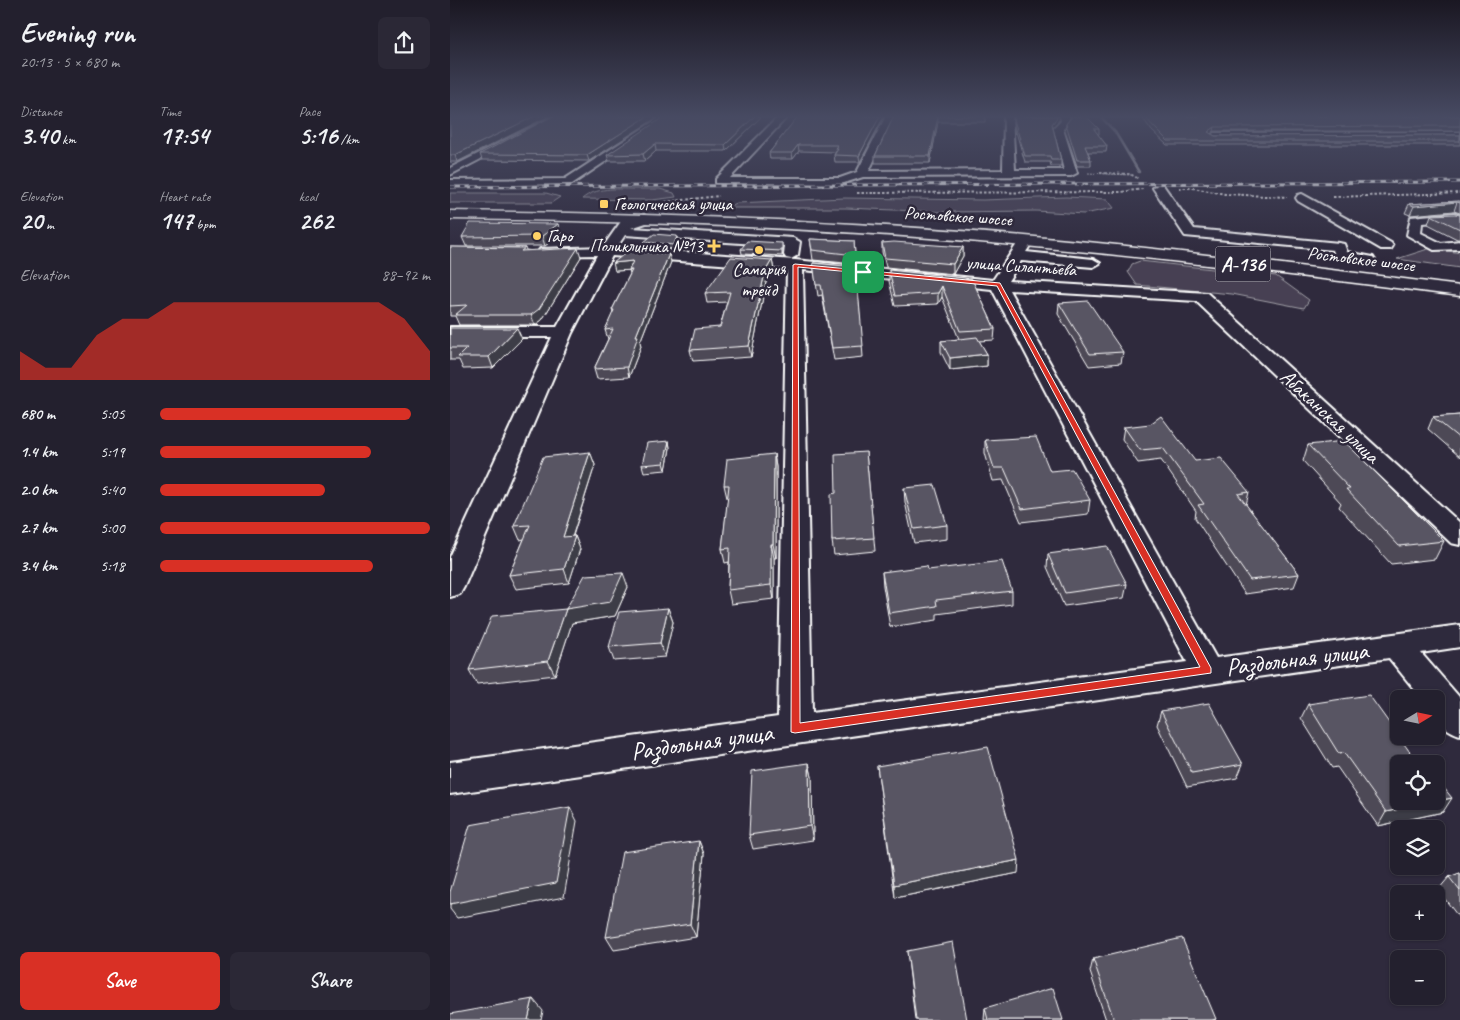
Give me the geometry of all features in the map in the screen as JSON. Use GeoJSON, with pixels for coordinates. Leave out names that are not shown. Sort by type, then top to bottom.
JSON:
{"type":"FeatureCollection","features":[{"type":"Feature","properties":{"kind":"highway","name":"Ростовское шоссе"},"geometry":{"type":"LineString","coordinates":[[450,210],[648,217],[800,226],[1021,249],[1218,261],[1460,291]]}},
{"type":"Feature","properties":{"kind":"highway","name":"Ростовское шоссе"},"geometry":{"type":"LineString","coordinates":[[450,215],[780,218],[1039,235],[1367,265],[1460,282]]}},
{"type":"Feature","properties":{"kind":"street"},"geometry":{"type":"LineString","coordinates":[[450,172],[466,164]]}},
{"type":"Feature","properties":{"kind":"street"},"geometry":{"type":"LineString","coordinates":[[450,183],[568,182],[596,164]]}},
{"type":"Feature","properties":{"kind":"street"},"geometry":{"type":"LineString","coordinates":[[737,164],[720,181],[841,181],[862,174],[1071,173],[1068,164]]}},
{"type":"Feature","properties":{"kind":"street"},"geometry":{"type":"LineString","coordinates":[[862,174],[867,164]]}},
{"type":"Feature","properties":{"kind":"street"},"geometry":{"type":"LineString","coordinates":[[1009,164],[1009,174]]}},
{"type":"Feature","properties":{"kind":"street"},"geometry":{"type":"LineString","coordinates":[[1152,188],[1190,233],[1339,247],[1341,255],[1367,265],[1370,252],[1414,235],[1439,247],[1460,246]]}},
{"type":"Feature","properties":{"kind":"street"},"geometry":{"type":"LineString","coordinates":[[1302,198],[1386,246]]}},
{"type":"Feature","properties":{"kind":"street"},"geometry":{"type":"LineString","coordinates":[[450,587],[562,332],[606,251],[627,223],[648,217]]}},
{"type":"Feature","properties":{"kind":"street"},"geometry":{"type":"LineString","coordinates":[[1414,235],[1416,220],[1454,217],[1460,220]]}},
{"type":"Feature","properties":{"kind":"street"},"geometry":{"type":"LineString","coordinates":[[621,231],[793,242],[795,729]]}},
{"type":"Feature","properties":{"kind":"street"},"geometry":{"type":"LineString","coordinates":[[1093,263],[1021,249],[998,284],[1207,670]]}},
{"type":"Feature","properties":{"kind":"street","name":"улица Силантьева"},"geometry":{"type":"LineString","coordinates":[[528,252],[606,251],[793,260],[998,284],[1201,296]]}},
{"type":"Feature","properties":{"kind":"street","name":"Абаканская улица"},"geometry":{"type":"LineString","coordinates":[[1201,296],[1460,537]]}},
{"type":"Feature","properties":{"kind":"street"},"geometry":{"type":"LineString","coordinates":[[450,332],[562,332]]}},
{"type":"Feature","properties":{"kind":"street","name":"Раздольная улица"},"geometry":{"type":"LineString","coordinates":[[450,778],[1207,670],[1397,646],[1460,636]]}},
{"type":"Feature","properties":{"kind":"street"},"geometry":{"type":"LineString","coordinates":[[1397,646],[1460,720]]}},
{"type":"Feature","properties":{"kind":"path"},"geometry":{"type":"LineString","coordinates":[[1071,173],[1130,174],[1139,179]]}},
{"type":"Feature","properties":{"kind":"path"},"geometry":{"type":"LineString","coordinates":[[851,193],[1121,192],[1152,188]]}},
{"type":"Feature","properties":{"kind":"path"},"geometry":{"type":"LineString","coordinates":[[648,217],[654,211],[638,210],[647,204],[721,196]]}},
{"type":"Feature","properties":{"kind":"shaded area"},"geometry":{"type":"Polygon","coordinates":[[[613,189],[660,189],[674,193],[676,197],[652,200],[582,199],[593,192],[613,189]]]}},
{"type":"Feature","properties":{"kind":"shaded area"},"geometry":{"type":"Polygon","coordinates":[[[450,193],[546,193],[560,197],[551,203],[450,203],[450,193]]]}},
{"type":"Feature","properties":{"kind":"shaded area"},"geometry":{"type":"Polygon","coordinates":[[[1066,197],[1107,199],[1114,208],[1084,214],[1036,211],[942,212],[846,208],[724,208],[737,203],[844,198],[983,200],[1066,197]]]}},
{"type":"Feature","properties":{"kind":"shaded area"},"geometry":{"type":"Polygon","coordinates":[[[1431,248],[1460,253],[1460,268],[1397,259],[1431,248]]]}},
{"type":"Feature","properties":{"kind":"shaded area"},"geometry":{"type":"Polygon","coordinates":[[[1140,261],[1276,276],[1309,300],[1304,308],[1232,294],[1137,285],[1128,272],[1132,264],[1140,261]]]}},
{"type":"Feature","properties":{"kind":"building"},"geometry":{"type":"Polygon","coordinates":[[[1460,201],[1460,203],[1414,206],[1409,204],[1460,201]]]}},
{"type":"Feature","properties":{"kind":"building"},"geometry":{"type":"Polygon","coordinates":[[[1431,215],[1460,215],[1460,229],[1431,215]]]}},
{"type":"Feature","properties":{"kind":"building"},"geometry":{"type":"Polygon","coordinates":[[[470,223],[558,224],[542,236],[462,237],[470,223]]]}},
{"type":"Feature","properties":{"kind":"building"},"geometry":{"type":"Polygon","coordinates":[[[654,234],[677,236],[674,245],[644,242],[654,234]]]}},
{"type":"Feature","properties":{"kind":"building"},"geometry":{"type":"Polygon","coordinates":[[[810,239],[854,241],[855,255],[812,250],[810,239]]]}},
{"type":"Feature","properties":{"kind":"building"},"geometry":{"type":"Polygon","coordinates":[[[747,241],[782,243],[782,251],[741,249],[747,241]]]}},
{"type":"Feature","properties":{"kind":"building"},"geometry":{"type":"Polygon","coordinates":[[[894,242],[963,247],[953,264],[885,258],[882,243],[894,242]]]}},
{"type":"Feature","properties":{"kind":"building"},"geometry":{"type":"Polygon","coordinates":[[[450,247],[525,248],[521,251],[578,248],[539,309],[531,315],[455,315],[467,305],[450,306],[450,247]]]}},
{"type":"Feature","properties":{"kind":"building"},"geometry":{"type":"Polygon","coordinates":[[[628,251],[669,254],[636,336],[638,336],[627,367],[594,369],[613,329],[605,330],[614,310],[612,310],[632,270],[629,270],[633,261],[613,263],[628,251]]]}},
{"type":"Feature","properties":{"kind":"building"},"geometry":{"type":"Polygon","coordinates":[[[731,257],[772,260],[765,272],[749,346],[690,350],[695,329],[720,327],[730,292],[705,293],[731,257]]]}},
{"type":"Feature","properties":{"kind":"building"},"geometry":{"type":"Polygon","coordinates":[[[813,263],[856,267],[863,346],[832,348],[821,285],[816,285],[813,263]]]}},
{"type":"Feature","properties":{"kind":"building"},"geometry":{"type":"Polygon","coordinates":[[[889,270],[972,279],[995,329],[960,331],[942,286],[938,293],[895,296],[889,270]]]}},
{"type":"Feature","properties":{"kind":"building"},"geometry":{"type":"Polygon","coordinates":[[[1088,301],[1123,352],[1090,354],[1059,303],[1088,301]]]}},
{"type":"Feature","properties":{"kind":"building"},"geometry":{"type":"Polygon","coordinates":[[[450,328],[517,328],[489,357],[458,357],[467,348],[450,348],[450,328]]]}},
{"type":"Feature","properties":{"kind":"building"},"geometry":{"type":"Polygon","coordinates":[[[977,337],[987,354],[950,358],[941,341],[977,337]]]}},
{"type":"Feature","properties":{"kind":"building"},"geometry":{"type":"Polygon","coordinates":[[[1460,415],[1460,439],[1433,417],[1460,415]]]}},
{"type":"Feature","properties":{"kind":"building"},"geometry":{"type":"Polygon","coordinates":[[[1161,416],[1195,461],[1221,458],[1249,492],[1238,494],[1299,574],[1250,580],[1198,505],[1204,504],[1163,448],[1140,450],[1124,427],[1150,424],[1161,416]]]}},
{"type":"Feature","properties":{"kind":"building"},"geometry":{"type":"Polygon","coordinates":[[[1036,437],[1050,471],[1072,469],[1090,500],[1022,509],[1004,468],[994,468],[985,440],[1036,437]]]}},
{"type":"Feature","properties":{"kind":"building"},"geometry":{"type":"Polygon","coordinates":[[[669,441],[664,463],[642,465],[647,443],[669,441]]]}},
{"type":"Feature","properties":{"kind":"building"},"geometry":{"type":"Polygon","coordinates":[[[1344,441],[1444,541],[1399,546],[1346,489],[1350,489],[1308,445],[1344,441]]]}},
{"type":"Feature","properties":{"kind":"building"},"geometry":{"type":"Polygon","coordinates":[[[590,452],[563,537],[575,536],[564,569],[509,575],[530,525],[514,526],[543,457],[590,452]]]}},
{"type":"Feature","properties":{"kind":"building"},"geometry":{"type":"Polygon","coordinates":[[[866,452],[874,538],[832,541],[831,494],[836,493],[835,454],[866,452]]]}},
{"type":"Feature","properties":{"kind":"building"},"geometry":{"type":"Polygon","coordinates":[[[774,454],[771,585],[728,590],[730,548],[722,549],[729,485],[724,485],[727,459],[774,454]]]}},
{"type":"Feature","properties":{"kind":"building"},"geometry":{"type":"Polygon","coordinates":[[[935,485],[947,525],[914,529],[904,488],[935,485]]]}},
{"type":"Feature","properties":{"kind":"building"},"geometry":{"type":"Polygon","coordinates":[[[1107,546],[1127,584],[1065,593],[1048,554],[1107,546]]]}},
{"type":"Feature","properties":{"kind":"building"},"geometry":{"type":"Polygon","coordinates":[[[1002,561],[1012,591],[936,600],[937,606],[889,613],[882,572],[927,566],[928,570],[1002,561]]]}},
{"type":"Feature","properties":{"kind":"building"},"geometry":{"type":"Polygon","coordinates":[[[623,573],[610,602],[566,609],[585,575],[623,573]]]}},
{"type":"Feature","properties":{"kind":"building"},"geometry":{"type":"Polygon","coordinates":[[[668,608],[660,643],[609,647],[619,612],[668,608]]]}},
{"type":"Feature","properties":{"kind":"building"},"geometry":{"type":"Polygon","coordinates":[[[566,609],[548,661],[469,670],[492,616],[566,609]]]}},
{"type":"Feature","properties":{"kind":"building"},"geometry":{"type":"Polygon","coordinates":[[[1369,695],[1390,724],[1390,745],[1405,745],[1412,755],[1390,755],[1390,810],[1395,810],[1386,812],[1344,753],[1339,754],[1308,704],[1369,695]]]}},
{"type":"Feature","properties":{"kind":"building"},"geometry":{"type":"Polygon","coordinates":[[[1209,703],[1243,764],[1192,773],[1161,711],[1209,703]]]}},
{"type":"Feature","properties":{"kind":"building"},"geometry":{"type":"Polygon","coordinates":[[[988,747],[1019,860],[894,885],[877,766],[988,747]]]}},
{"type":"Feature","properties":{"kind":"building"},"geometry":{"type":"Polygon","coordinates":[[[809,763],[810,826],[749,835],[752,771],[809,763]]]}},
{"type":"Feature","properties":{"kind":"building"},"geometry":{"type":"Polygon","coordinates":[[[1445,789],[1452,798],[1445,799],[1445,789]]]}},
{"type":"Feature","properties":{"kind":"building"},"geometry":{"type":"Polygon","coordinates":[[[570,807],[556,883],[450,904],[450,892],[470,825],[570,807]]]}},
{"type":"Feature","properties":{"kind":"building"},"geometry":{"type":"Polygon","coordinates":[[[699,841],[690,924],[606,937],[622,852],[699,841]]]}},
{"type":"Feature","properties":{"kind":"building"},"geometry":{"type":"Polygon","coordinates":[[[1460,873],[1460,891],[1449,877],[1460,873]]]}},
{"type":"Feature","properties":{"kind":"building"},"geometry":{"type":"Polygon","coordinates":[[[1182,938],[1216,1019],[1114,1020],[1093,959],[1182,938]]]}},
{"type":"Feature","properties":{"kind":"building"},"geometry":{"type":"Polygon","coordinates":[[[953,942],[967,1020],[916,1020],[907,951],[953,942]]]}},
{"type":"Feature","properties":{"kind":"building"},"geometry":{"type":"Polygon","coordinates":[[[1053,988],[1063,1020],[988,1020],[985,1008],[1053,988]]]}},
{"type":"Feature","properties":{"kind":"building"},"geometry":{"type":"Polygon","coordinates":[[[533,999],[528,1020],[450,1020],[450,1014],[533,999]]]}},
{"type":"Feature","properties":{"kind":"waterway"},"geometry":{"type":"LineString","coordinates":[[1134,164],[1139,172]]}},
{"type":"Feature","properties":{"kind":"railway"},"geometry":{"type":"LineString","coordinates":[[450,187],[1460,182]]}},
{"type":"Feature","properties":{"kind":"place","name":"Геологическая улица"},"geometry":{"type":"Point","coordinates":[604,204]}},
{"type":"Feature","properties":{"kind":"place","name":"Гаро"},"geometry":{"type":"Point","coordinates":[537,236]}},
{"type":"Feature","properties":{"kind":"place","name":"Поликлиника №13"},"geometry":{"type":"Point","coordinates":[714,246]}},
{"type":"Feature","properties":{"kind":"place","name":"Самария трейд"},"geometry":{"type":"Point","coordinates":[759,250]}},
{"type":"Feature","properties":{"kind":"route"},"geometry":{"type":"LineString","coordinates":[[795,265],[863,272],[998,284],[1207,670],[795,729],[795,265]]}}]}
